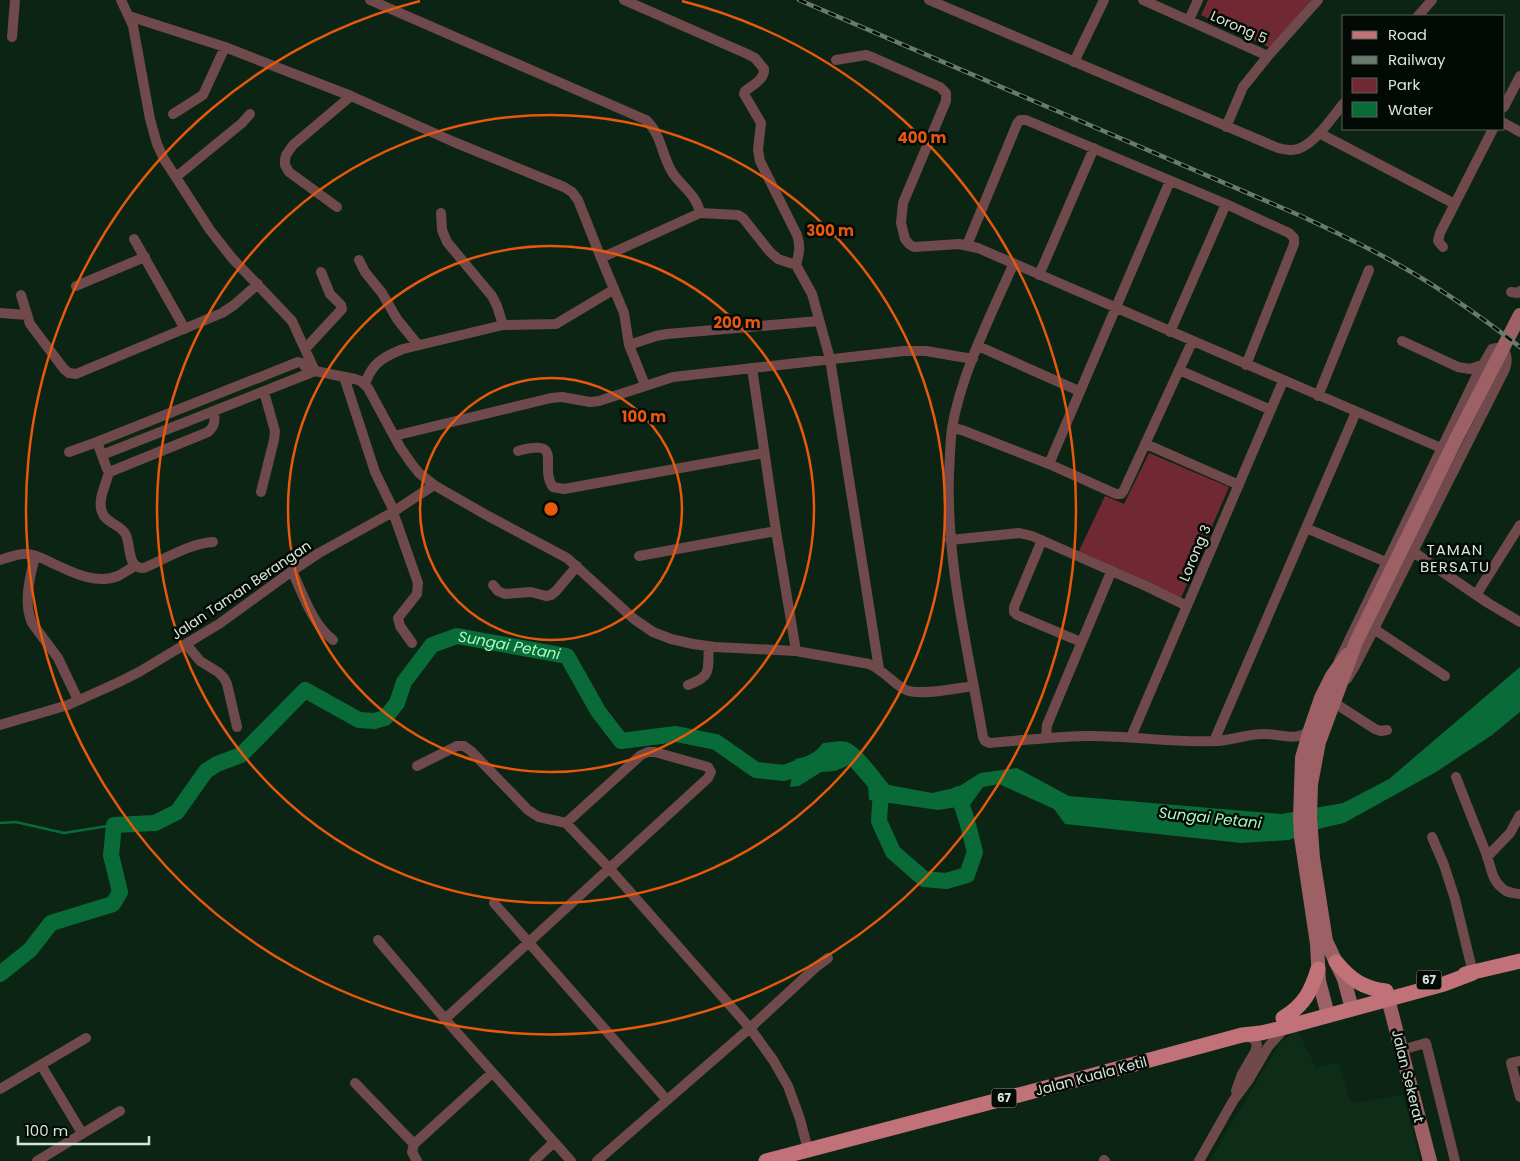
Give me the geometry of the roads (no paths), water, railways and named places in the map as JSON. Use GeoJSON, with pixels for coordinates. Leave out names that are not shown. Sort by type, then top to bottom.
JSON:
{"type":"FeatureCollection","features":[{"type":"Feature","properties":{"kind":"main road","name":"Jalan Kuala Ketil"},"geometry":{"type":"LineString","coordinates":[[766,1161],[1242,1035],[1257,1027],[1285,1022],[1387,995],[1444,984],[1473,973],[1520,961]]}},
{"type":"Feature","properties":{"kind":"main road"},"geometry":{"type":"LineString","coordinates":[[1336,962],[1346,974],[1358,983],[1387,995]]}},
{"type":"Feature","properties":{"kind":"main road"},"geometry":{"type":"LineString","coordinates":[[1285,1022],[1304,1001],[1313,986],[1318,969]]}},
{"type":"Feature","properties":{"kind":"street"},"geometry":{"type":"LineString","coordinates":[[12,37],[14,0]]}},
{"type":"Feature","properties":{"kind":"street"},"geometry":{"type":"LineString","coordinates":[[121,0],[135,35],[150,119],[157,144],[210,230],[232,258],[292,321],[313,372]]}},
{"type":"Feature","properties":{"kind":"street"},"geometry":{"type":"LineString","coordinates":[[370,0],[646,120],[657,133],[670,168],[694,199],[700,213]]}},
{"type":"Feature","properties":{"kind":"street"},"geometry":{"type":"LineString","coordinates":[[624,0],[745,53],[754,58],[764,68],[764,74],[761,78],[744,94],[761,122],[758,150],[760,161],[800,244],[796,265]]}},
{"type":"Feature","properties":{"kind":"street"},"geometry":{"type":"LineString","coordinates":[[930,0],[1278,148],[1299,149],[1319,133],[1342,106]]}},
{"type":"Feature","properties":{"kind":"street"},"geometry":{"type":"LineString","coordinates":[[1074,62],[1104,0]]}},
{"type":"Feature","properties":{"kind":"street","name":"Lorong 5"},"geometry":{"type":"LineString","coordinates":[[1143,0],[1268,56]]}},
{"type":"Feature","properties":{"kind":"street"},"geometry":{"type":"LineString","coordinates":[[1189,20],[1198,0]]}},
{"type":"Feature","properties":{"kind":"street"},"geometry":{"type":"LineString","coordinates":[[1226,127],[1240,92],[1268,56],[1318,0]]}},
{"type":"Feature","properties":{"kind":"street"},"geometry":{"type":"LineString","coordinates":[[1419,15],[1432,0]]}},
{"type":"Feature","properties":{"kind":"street"},"geometry":{"type":"LineString","coordinates":[[129,16],[225,47],[351,96],[572,192],[578,200],[613,290],[624,313],[629,345],[645,385]]}},
{"type":"Feature","properties":{"kind":"street"},"geometry":{"type":"LineString","coordinates":[[173,114],[203,95],[225,47]]}},
{"type":"Feature","properties":{"kind":"street"},"geometry":{"type":"LineString","coordinates":[[836,60],[866,55],[899,68],[944,90],[947,96],[902,203],[901,223],[905,239],[909,244],[914,247],[967,245],[1440,448]]}},
{"type":"Feature","properties":{"kind":"street"},"geometry":{"type":"LineString","coordinates":[[1505,105],[1520,76]]}},
{"type":"Feature","properties":{"kind":"street"},"geometry":{"type":"LineString","coordinates":[[337,207],[292,174],[286,168],[285,160],[293,145],[351,96]]}},
{"type":"Feature","properties":{"kind":"street"},"geometry":{"type":"LineString","coordinates":[[176,177],[242,123],[250,114]]}},
{"type":"Feature","properties":{"kind":"street"},"geometry":{"type":"LineString","coordinates":[[967,245],[1020,120],[1026,120],[1226,204],[1289,232],[1294,238],[1294,244],[1246,364]]}},
{"type":"Feature","properties":{"kind":"street"},"geometry":{"type":"LineString","coordinates":[[1505,124],[1520,132]]}},
{"type":"Feature","properties":{"kind":"street"},"geometry":{"type":"LineString","coordinates":[[1443,247],[1438,238],[1492,130]]}},
{"type":"Feature","properties":{"kind":"street"},"geometry":{"type":"LineString","coordinates":[[1319,133],[1455,204]]}},
{"type":"Feature","properties":{"kind":"street"},"geometry":{"type":"LineString","coordinates":[[1039,275],[1094,148]]}},
{"type":"Feature","properties":{"kind":"street"},"geometry":{"type":"LineString","coordinates":[[1049,464],[1170,181]]}},
{"type":"Feature","properties":{"kind":"street"},"geometry":{"type":"LineString","coordinates":[[1170,332],[1226,204]]}},
{"type":"Feature","properties":{"kind":"street"},"geometry":{"type":"LineString","coordinates":[[442,213],[442,230],[447,242],[492,296],[503,325]]}},
{"type":"Feature","properties":{"kind":"street"},"geometry":{"type":"LineString","coordinates":[[600,258],[700,213],[738,215],[743,218],[770,252],[778,259],[796,265],[812,294],[830,359],[879,669]]}},
{"type":"Feature","properties":{"kind":"street"},"geometry":{"type":"LineString","coordinates":[[134,239],[185,329]]}},
{"type":"Feature","properties":{"kind":"street"},"geometry":{"type":"LineString","coordinates":[[76,286],[145,258]]}},
{"type":"Feature","properties":{"kind":"street"},"geometry":{"type":"LineString","coordinates":[[358,260],[382,293],[397,319],[418,345]]}},
{"type":"Feature","properties":{"kind":"street"},"geometry":{"type":"LineString","coordinates":[[1013,265],[963,384],[952,428],[950,449],[948,491],[950,540],[964,636],[982,737],[990,743],[1086,736],[1214,742],[1263,734],[1305,733]]}},
{"type":"Feature","properties":{"kind":"street"},"geometry":{"type":"LineString","coordinates":[[1318,396],[1369,270]]}},
{"type":"Feature","properties":{"kind":"street"},"geometry":{"type":"LineString","coordinates":[[305,349],[342,309],[341,305],[330,294],[321,272]]}},
{"type":"Feature","properties":{"kind":"street"},"geometry":{"type":"LineString","coordinates":[[21,295],[35,332],[64,369],[69,373],[76,374],[222,313],[258,284]]}},
{"type":"Feature","properties":{"kind":"street"},"geometry":{"type":"LineString","coordinates":[[365,384],[368,373],[388,355],[418,345],[503,325],[556,324],[613,290]]}},
{"type":"Feature","properties":{"kind":"street"},"geometry":{"type":"LineString","coordinates":[[0,313],[27,315]]}},
{"type":"Feature","properties":{"kind":"street"},"geometry":{"type":"LineString","coordinates":[[1306,784],[1319,742],[1356,642],[1457,437],[1520,316]]}},
{"type":"Feature","properties":{"kind":"street"},"geometry":{"type":"LineString","coordinates":[[629,345],[668,334],[820,321]]}},
{"type":"Feature","properties":{"kind":"street"},"geometry":{"type":"LineString","coordinates":[[1402,340],[1458,367],[1470,369],[1482,365]]}},
{"type":"Feature","properties":{"kind":"street"},"geometry":{"type":"LineString","coordinates":[[952,428],[1049,464],[1116,494],[1121,494],[1192,342]]}},
{"type":"Feature","properties":{"kind":"street"},"geometry":{"type":"LineString","coordinates":[[978,346],[1080,391]]}},
{"type":"Feature","properties":{"kind":"street"},"geometry":{"type":"LineString","coordinates":[[1327,1011],[1318,969],[1316,944],[1316,907],[1306,784],[1302,758],[1305,733],[1470,388],[1489,353],[1495,348],[1502,349],[1508,360],[1505,368],[1355,666],[1336,696]]}},
{"type":"Feature","properties":{"kind":"street"},"geometry":{"type":"LineString","coordinates":[[394,436],[551,398],[562,397],[581,401],[599,401],[673,377],[919,351],[973,359]]}},
{"type":"Feature","properties":{"kind":"street"},"geometry":{"type":"LineString","coordinates":[[69,452],[298,362],[302,363],[313,372],[355,379],[365,384],[411,463],[434,485],[567,558],[634,619],[653,632],[671,639],[709,646],[796,651],[869,664],[909,691],[974,686]]}},
{"type":"Feature","properties":{"kind":"street"},"geometry":{"type":"LineString","coordinates":[[1458,367],[1470,388]]}},
{"type":"Feature","properties":{"kind":"street"},"geometry":{"type":"LineString","coordinates":[[752,368],[796,651]]}},
{"type":"Feature","properties":{"kind":"street"},"geometry":{"type":"LineString","coordinates":[[1179,370],[1271,410]]}},
{"type":"Feature","properties":{"kind":"street"},"geometry":{"type":"LineString","coordinates":[[102,455],[313,372]]}},
{"type":"Feature","properties":{"kind":"street"},"geometry":{"type":"LineString","coordinates":[[344,377],[375,472],[393,511],[418,583],[417,594],[400,615],[398,621],[412,643]]}},
{"type":"Feature","properties":{"kind":"street","name":"Lorong 3"},"geometry":{"type":"LineString","coordinates":[[1132,737],[1283,381]]}},
{"type":"Feature","properties":{"kind":"street"},"geometry":{"type":"LineString","coordinates":[[261,492],[275,431],[264,392]]}},
{"type":"Feature","properties":{"kind":"street"},"geometry":{"type":"LineString","coordinates":[[109,471],[208,432],[214,427],[214,412]]}},
{"type":"Feature","properties":{"kind":"street"},"geometry":{"type":"LineString","coordinates":[[1214,742],[1356,412]]}},
{"type":"Feature","properties":{"kind":"street"},"geometry":{"type":"LineString","coordinates":[[96,442],[109,471],[101,496],[102,512],[107,520],[124,530],[132,562],[135,566],[144,568],[204,542],[213,542]]}},
{"type":"Feature","properties":{"kind":"street"},"geometry":{"type":"LineString","coordinates":[[1146,444],[1239,485]]}},
{"type":"Feature","properties":{"kind":"street"},"geometry":{"type":"LineString","coordinates":[[518,451],[538,447],[544,448],[548,456],[550,483],[558,489],[764,453]]}},
{"type":"Feature","properties":{"kind":"street","name":"Jalan Taman Berangan"},"geometry":{"type":"LineString","coordinates":[[0,724],[48,711],[124,680],[226,620],[319,553],[393,511],[434,485]]}},
{"type":"Feature","properties":{"kind":"street"},"geometry":{"type":"LineString","coordinates":[[1476,595],[1520,525]]}},
{"type":"Feature","properties":{"kind":"street"},"geometry":{"type":"LineString","coordinates":[[1306,528],[1386,562]]}},
{"type":"Feature","properties":{"kind":"street"},"geometry":{"type":"LineString","coordinates":[[639,556],[776,531]]}},
{"type":"Feature","properties":{"kind":"street"},"geometry":{"type":"LineString","coordinates":[[950,540],[1019,534],[1032,536],[1187,606]]}},
{"type":"Feature","properties":{"kind":"street"},"geometry":{"type":"LineString","coordinates":[[1042,540],[1014,607],[1014,612],[1017,615],[1081,642]]}},
{"type":"Feature","properties":{"kind":"street"},"geometry":{"type":"LineString","coordinates":[[1412,551],[1476,595],[1520,622]]}},
{"type":"Feature","properties":{"kind":"street"},"geometry":{"type":"LineString","coordinates":[[0,560],[22,554],[36,556],[76,574],[106,579],[119,576],[135,566]]}},
{"type":"Feature","properties":{"kind":"street"},"geometry":{"type":"LineString","coordinates":[[36,556],[28,596],[29,615],[32,623],[61,664],[78,700]]}},
{"type":"Feature","properties":{"kind":"street"},"geometry":{"type":"LineString","coordinates":[[493,585],[498,591],[505,594],[532,592],[551,596],[577,566]]}},
{"type":"Feature","properties":{"kind":"street"},"geometry":{"type":"LineString","coordinates":[[292,571],[318,624],[324,633],[333,640]]}},
{"type":"Feature","properties":{"kind":"street"},"geometry":{"type":"LineString","coordinates":[[1046,738],[1047,725],[1111,572]]}},
{"type":"Feature","properties":{"kind":"street"},"geometry":{"type":"LineString","coordinates":[[1374,629],[1445,676]]}},
{"type":"Feature","properties":{"kind":"street"},"geometry":{"type":"LineString","coordinates":[[1332,676],[1356,642]]}},
{"type":"Feature","properties":{"kind":"street"},"geometry":{"type":"LineString","coordinates":[[186,644],[200,661],[224,678],[237,726]]}},
{"type":"Feature","properties":{"kind":"street"},"geometry":{"type":"LineString","coordinates":[[688,685],[704,678],[706,675],[709,646]]}},
{"type":"Feature","properties":{"kind":"street"},"geometry":{"type":"LineString","coordinates":[[1336,696],[1375,730],[1387,730]]}},
{"type":"Feature","properties":{"kind":"street"},"geometry":{"type":"LineString","coordinates":[[417,766],[457,746],[464,746],[528,810],[539,817],[566,823],[750,1028],[769,1053],[793,1098],[808,1150]]}},
{"type":"Feature","properties":{"kind":"street"},"geometry":{"type":"LineString","coordinates":[[445,1020],[708,778],[711,772],[710,769],[655,752],[648,752],[642,755],[566,823]]}},
{"type":"Feature","properties":{"kind":"street"},"geometry":{"type":"LineString","coordinates":[[1456,777],[1487,857],[1491,873],[1497,884],[1510,893],[1520,894]]}},
{"type":"Feature","properties":{"kind":"street"},"geometry":{"type":"LineString","coordinates":[[1487,857],[1510,833],[1520,815]]}},
{"type":"Feature","properties":{"kind":"street"},"geometry":{"type":"LineString","coordinates":[[1432,837],[1444,865],[1455,899],[1473,973]]}},
{"type":"Feature","properties":{"kind":"street"},"geometry":{"type":"LineString","coordinates":[[494,903],[667,1100]]}},
{"type":"Feature","properties":{"kind":"street"},"geometry":{"type":"LineString","coordinates":[[1316,907],[1326,940],[1344,979],[1351,1004]]}},
{"type":"Feature","properties":{"kind":"street"},"geometry":{"type":"LineString","coordinates":[[378,940],[445,1020],[571,1161]]}},
{"type":"Feature","properties":{"kind":"street"},"geometry":{"type":"LineString","coordinates":[[597,1161],[828,958]]}},
{"type":"Feature","properties":{"kind":"street"},"geometry":{"type":"LineString","coordinates":[[1321,987],[1329,990],[1334,989],[1344,979]]}},
{"type":"Feature","properties":{"kind":"street","name":"Jalan Sekerat"},"geometry":{"type":"LineString","coordinates":[[1387,995],[1430,1161]]}},
{"type":"Feature","properties":{"kind":"street"},"geometry":{"type":"LineString","coordinates":[[1198,1161],[1233,1101],[1285,1022]]}},
{"type":"Feature","properties":{"kind":"street"},"geometry":{"type":"LineString","coordinates":[[1233,1101],[1242,1074],[1256,1045],[1252,1038],[1242,1035]]}},
{"type":"Feature","properties":{"kind":"street"},"geometry":{"type":"LineString","coordinates":[[0,1089],[86,1038]]}},
{"type":"Feature","properties":{"kind":"street"},"geometry":{"type":"LineString","coordinates":[[1401,1050],[1426,1043],[1455,1161]]}},
{"type":"Feature","properties":{"kind":"street"},"geometry":{"type":"LineString","coordinates":[[1520,1061],[1511,1063],[1520,1097]]}},
{"type":"Feature","properties":{"kind":"street"},"geometry":{"type":"LineString","coordinates":[[41,1065],[82,1133]]}},
{"type":"Feature","properties":{"kind":"street"},"geometry":{"type":"LineString","coordinates":[[416,1161],[412,1152],[414,1144],[492,1073]]}},
{"type":"Feature","properties":{"kind":"street"},"geometry":{"type":"LineString","coordinates":[[355,1083],[414,1144]]}},
{"type":"Feature","properties":{"kind":"street"},"geometry":{"type":"LineString","coordinates":[[36,1161],[120,1111]]}},
{"type":"Feature","properties":{"kind":"street"},"geometry":{"type":"LineString","coordinates":[[534,1161],[554,1142]]}},
{"type":"Feature","properties":{"kind":"water","name":"Sungai Petani"},"geometry":{"type":"Polygon","coordinates":[[[1520,667],[1520,712],[1492,735],[1436,772],[1344,823],[1322,828],[1289,840],[1241,843],[1065,824],[1054,809],[999,784],[983,787],[970,805],[938,810],[869,800],[868,787],[849,765],[835,771],[821,772],[799,786],[790,787],[795,759],[811,754],[823,743],[844,741],[858,749],[889,785],[932,793],[958,787],[980,773],[1017,768],[1069,796],[1281,814],[1343,803],[1389,779],[1520,667]]]}},
{"type":"Feature","properties":{"kind":"waterway","name":"Sungai Petani"},"geometry":{"type":"LineString","coordinates":[[0,974],[30,950],[51,923],[113,904],[120,892],[111,855],[114,825],[155,823],[177,812],[206,771],[217,764],[241,755],[305,690],[359,720],[374,721],[385,718],[397,703],[404,682],[432,645],[457,636],[567,656],[598,711],[621,741],[676,734],[716,742],[756,770],[784,773],[814,762]]}},
{"type":"Feature","properties":{"kind":"waterway","name":"Sungai Petani"},"geometry":{"type":"LineString","coordinates":[[881,790],[879,821],[893,852],[924,879],[946,881],[967,875],[975,852],[958,794]]}},
{"type":"Feature","properties":{"kind":"waterway"},"geometry":{"type":"LineString","coordinates":[[0,823],[16,822],[64,833],[114,825]]}},
{"type":"Feature","properties":{"kind":"railway"},"geometry":{"type":"LineString","coordinates":[[799,0],[1335,232],[1379,254],[1441,290],[1520,347]]}},
{"type":"Feature","properties":{"kind":"district","name":"TAMAN BERSATU"},"geometry":{"type":"Point","coordinates":[1455,558]}}]}
